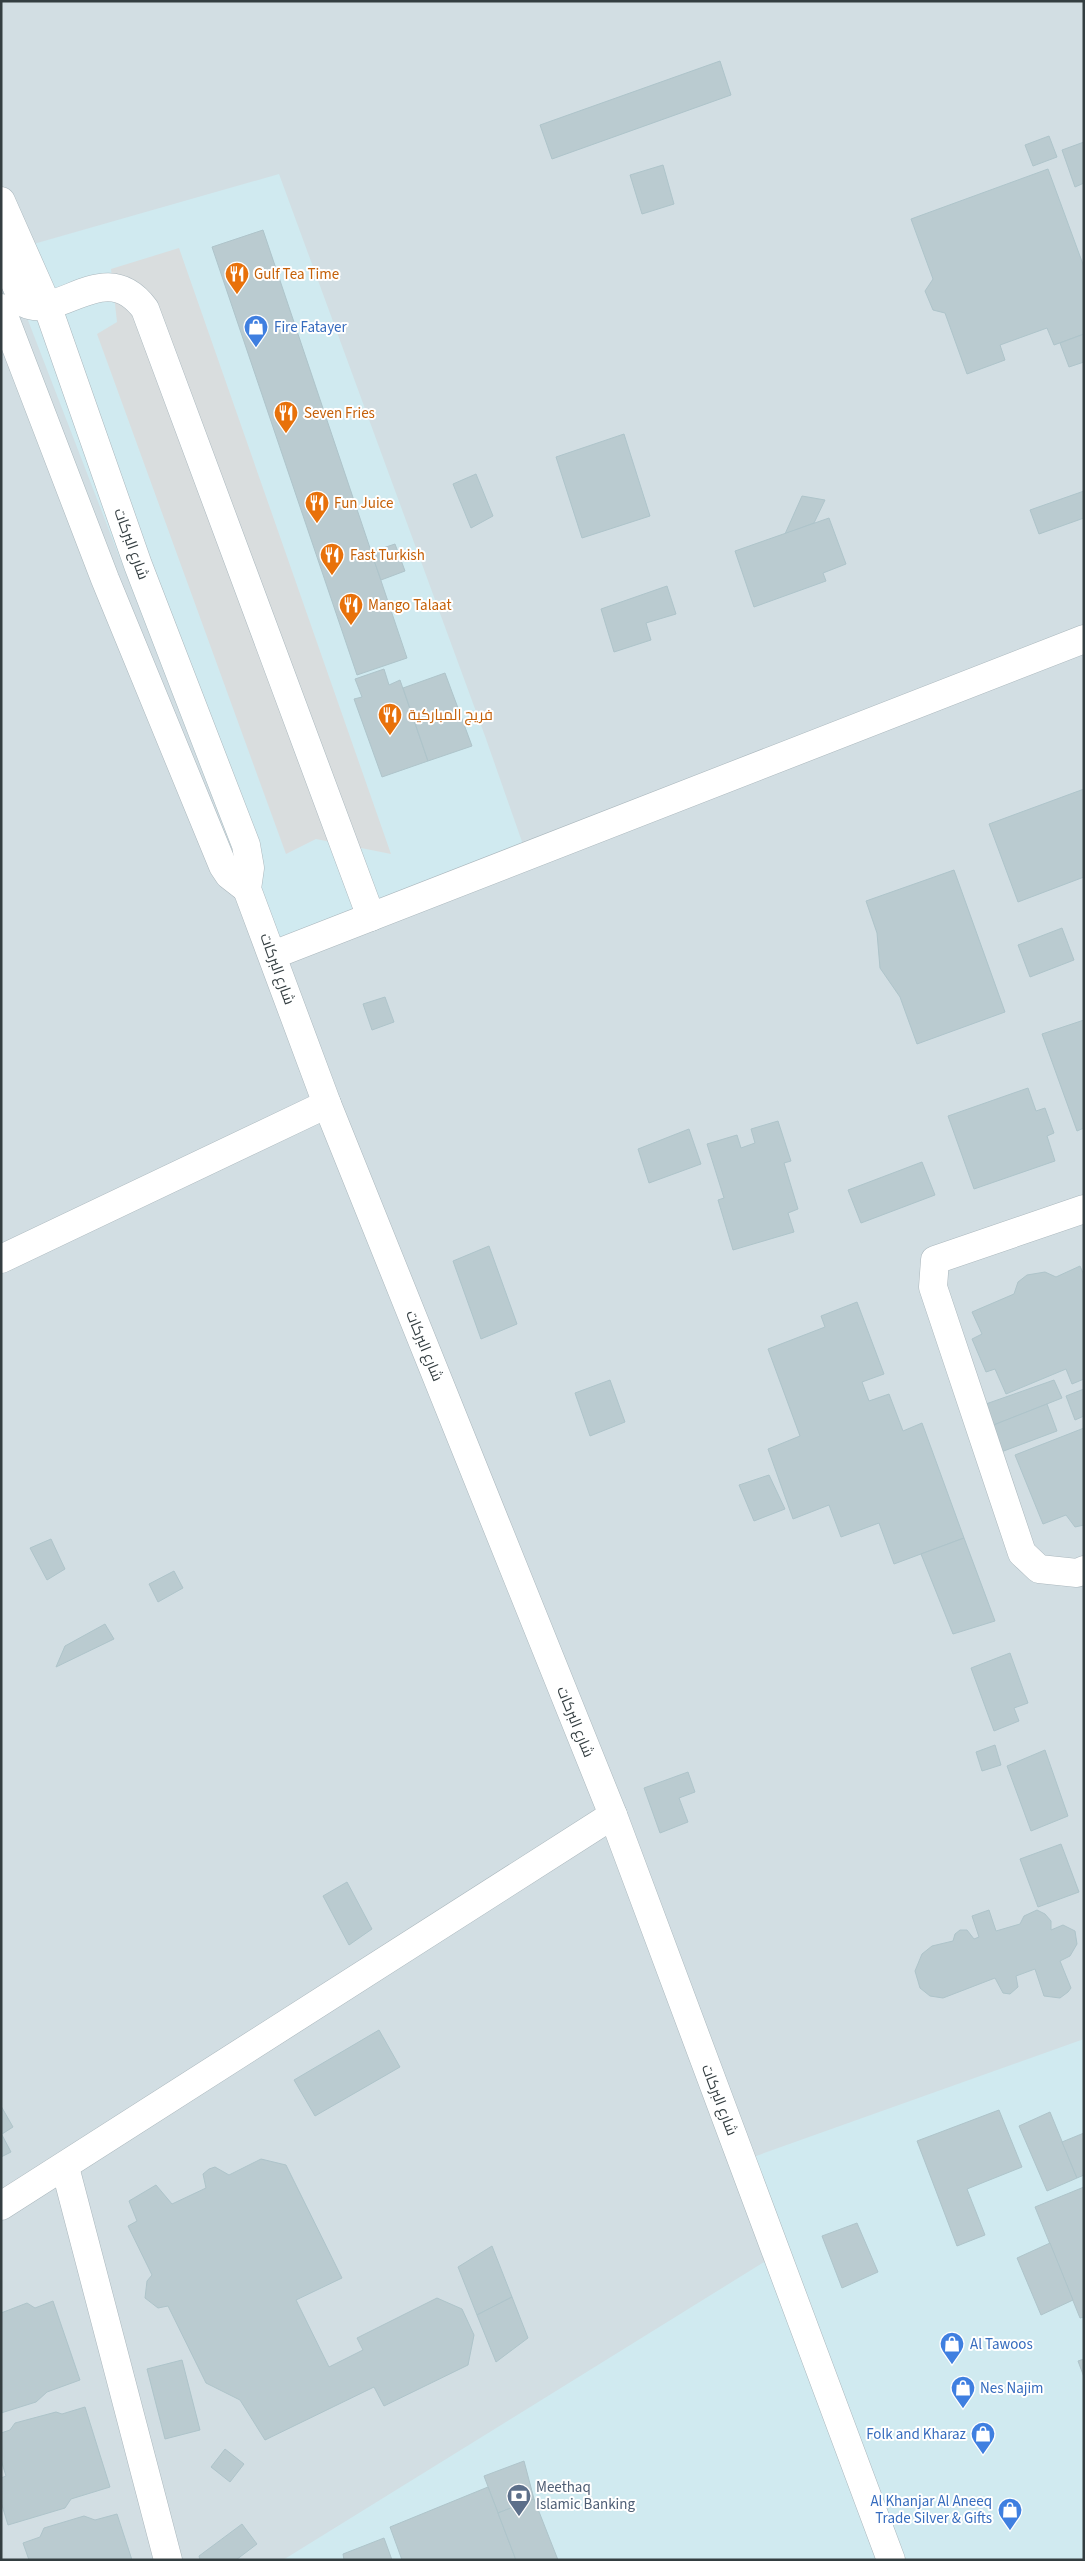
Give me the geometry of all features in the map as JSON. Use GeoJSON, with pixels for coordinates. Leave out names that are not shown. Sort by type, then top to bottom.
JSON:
{"type":"FeatureCollection","features":[{"type":"Feature","properties":{"kind":"street","name":"شارع البركات"},"geometry":{"type":"LineString","coordinates":[[1,201],[47,305],[138,565],[246,845],[250,868],[247,889],[327,1104],[613,1815],[891,2560]]}},
{"type":"Feature","properties":{"kind":"street"},"geometry":{"type":"LineString","coordinates":[[1,252],[24,303],[31,307],[47,305],[89,291],[113,288],[128,291],[145,309],[371,917]]}},
{"type":"Feature","properties":{"kind":"street","name":"شارع البركات"},"geometry":{"type":"LineString","coordinates":[[1,308],[105,579],[223,866],[229,875],[247,889]]}},
{"type":"Feature","properties":{"kind":"street"},"geometry":{"type":"LineString","coordinates":[[273,955],[1084,639]]}},
{"type":"Feature","properties":{"kind":"street"},"geometry":{"type":"LineString","coordinates":[[1,1259],[327,1104]]}},
{"type":"Feature","properties":{"kind":"street"},"geometry":{"type":"LineString","coordinates":[[1084,1209],[935,1260],[933,1287],[1022,1553],[1039,1570],[1077,1573],[1084,1570]]}},
{"type":"Feature","properties":{"kind":"street"},"geometry":{"type":"LineString","coordinates":[[1,2206],[613,1815]]}},
{"type":"Feature","properties":{"kind":"street"},"geometry":{"type":"LineString","coordinates":[[65,2166],[168,2560]]}},
{"type":"Feature","properties":{"kind":"shaded area"},"geometry":{"type":"Polygon","coordinates":[[[1,1],[1084,1],[1084,2560],[1,2560],[1,1]]]}},
{"type":"Feature","properties":{"kind":"shaded area"},"geometry":{"type":"Polygon","coordinates":[[[279,174],[485,736],[527,856],[273,955],[2,253],[279,174]]]}},
{"type":"Feature","properties":{"kind":"shaded area"},"geometry":{"type":"Polygon","coordinates":[[[179,248],[391,854],[316,839],[286,854],[97,334],[117,322],[111,269],[179,248]]]}},
{"type":"Feature","properties":{"kind":"shaded area"},"geometry":{"type":"Polygon","coordinates":[[[1084,2039],[1084,2560],[283,2560],[777,2254],[742,2161],[1084,2039]]]}},
{"type":"Feature","properties":{"kind":"building"},"geometry":{"type":"Polygon","coordinates":[[[720,61],[731,95],[552,159],[540,125],[720,61]]]}},
{"type":"Feature","properties":{"kind":"building"},"geometry":{"type":"Polygon","coordinates":[[[1049,136],[1057,157],[1033,166],[1025,145],[1049,136]]]}},
{"type":"Feature","properties":{"kind":"building"},"geometry":{"type":"Polygon","coordinates":[[[1084,142],[1084,183],[1075,187],[1062,150],[1084,142]]]}},
{"type":"Feature","properties":{"kind":"building"},"geometry":{"type":"Polygon","coordinates":[[[663,165],[674,204],[642,214],[630,175],[663,165]]]}},
{"type":"Feature","properties":{"kind":"building"},"geometry":{"type":"Polygon","coordinates":[[[1048,169],[1084,267],[1084,334],[1054,345],[1047,328],[1000,345],[1005,360],[967,374],[945,313],[933,310],[925,291],[933,279],[911,219],[1048,169]]]}},
{"type":"Feature","properties":{"kind":"building"},"geometry":{"type":"Polygon","coordinates":[[[263,230],[407,658],[357,675],[212,247],[263,230]]]}},
{"type":"Feature","properties":{"kind":"building"},"geometry":{"type":"Polygon","coordinates":[[[1084,334],[1084,362],[1069,367],[1060,343],[1084,334]]]}},
{"type":"Feature","properties":{"kind":"building"},"geometry":{"type":"Polygon","coordinates":[[[624,434],[650,516],[582,538],[556,457],[624,434]]]}},
{"type":"Feature","properties":{"kind":"building"},"geometry":{"type":"Polygon","coordinates":[[[476,474],[493,516],[471,528],[453,484],[476,474]]]}},
{"type":"Feature","properties":{"kind":"building"},"geometry":{"type":"Polygon","coordinates":[[[1084,491],[1084,518],[1039,534],[1030,510],[1084,491]]]}},
{"type":"Feature","properties":{"kind":"building"},"geometry":{"type":"Polygon","coordinates":[[[802,496],[825,500],[814,523],[785,534],[802,496]]]}},
{"type":"Feature","properties":{"kind":"building"},"geometry":{"type":"Polygon","coordinates":[[[829,518],[846,564],[823,573],[826,581],[754,607],[735,551],[829,518]]]}},
{"type":"Feature","properties":{"kind":"building"},"geometry":{"type":"Polygon","coordinates":[[[395,544],[405,571],[381,580],[371,552],[395,544]]]}},
{"type":"Feature","properties":{"kind":"building"},"geometry":{"type":"Polygon","coordinates":[[[667,586],[676,614],[646,623],[651,640],[614,652],[601,609],[667,586]]]}},
{"type":"Feature","properties":{"kind":"building"},"geometry":{"type":"Polygon","coordinates":[[[384,669],[389,685],[400,680],[428,761],[382,777],[354,699],[362,697],[355,679],[384,669]]]}},
{"type":"Feature","properties":{"kind":"building"},"geometry":{"type":"Polygon","coordinates":[[[445,673],[472,746],[428,761],[403,688],[445,673]]]}},
{"type":"Feature","properties":{"kind":"building"},"geometry":{"type":"Polygon","coordinates":[[[1084,789],[1084,877],[1018,902],[989,824],[1084,789]]]}},
{"type":"Feature","properties":{"kind":"building"},"geometry":{"type":"Polygon","coordinates":[[[954,870],[1005,1012],[917,1044],[900,997],[880,968],[877,933],[866,901],[954,870]]]}},
{"type":"Feature","properties":{"kind":"building"},"geometry":{"type":"Polygon","coordinates":[[[1062,928],[1074,960],[1030,977],[1018,945],[1062,928]]]}},
{"type":"Feature","properties":{"kind":"building"},"geometry":{"type":"Polygon","coordinates":[[[385,997],[394,1022],[372,1030],[363,1004],[385,997]]]}},
{"type":"Feature","properties":{"kind":"building"},"geometry":{"type":"Polygon","coordinates":[[[1084,1020],[1084,1128],[1077,1131],[1042,1034],[1084,1020]]]}},
{"type":"Feature","properties":{"kind":"building"},"geometry":{"type":"Polygon","coordinates":[[[1028,1088],[1036,1111],[1045,1108],[1054,1133],[1047,1136],[1055,1161],[974,1189],[948,1116],[1028,1088]]]}},
{"type":"Feature","properties":{"kind":"building"},"geometry":{"type":"Polygon","coordinates":[[[778,1121],[791,1161],[784,1163],[798,1209],[788,1213],[794,1232],[733,1250],[718,1200],[724,1198],[707,1144],[737,1135],[741,1148],[755,1143],[751,1129],[778,1121]]]}},
{"type":"Feature","properties":{"kind":"building"},"geometry":{"type":"Polygon","coordinates":[[[689,1129],[701,1164],[649,1183],[638,1149],[689,1129]]]}},
{"type":"Feature","properties":{"kind":"building"},"geometry":{"type":"Polygon","coordinates":[[[922,1162],[935,1195],[861,1223],[848,1190],[922,1162]]]}},
{"type":"Feature","properties":{"kind":"building"},"geometry":{"type":"Polygon","coordinates":[[[489,1246],[517,1324],[481,1339],[453,1261],[489,1246]]]}},
{"type":"Feature","properties":{"kind":"building"},"geometry":{"type":"Polygon","coordinates":[[[1080,1266],[1084,1275],[1084,1379],[1072,1384],[1066,1369],[1006,1394],[995,1369],[986,1372],[972,1339],[982,1334],[972,1312],[1014,1294],[1018,1282],[1027,1275],[1045,1272],[1056,1277],[1080,1266]]]}},
{"type":"Feature","properties":{"kind":"building"},"geometry":{"type":"Polygon","coordinates":[[[857,1302],[884,1374],[862,1382],[869,1401],[889,1394],[903,1431],[922,1423],[964,1538],[894,1564],[879,1523],[841,1537],[829,1505],[793,1519],[768,1449],[800,1436],[768,1349],[825,1327],[821,1316],[857,1302]]]}},
{"type":"Feature","properties":{"kind":"building"},"geometry":{"type":"Polygon","coordinates":[[[610,1380],[625,1422],[590,1436],[575,1393],[610,1380]]]}},
{"type":"Feature","properties":{"kind":"building"},"geometry":{"type":"Polygon","coordinates":[[[1054,1380],[1062,1398],[991,1426],[983,1405],[1054,1380]]]}},
{"type":"Feature","properties":{"kind":"building"},"geometry":{"type":"Polygon","coordinates":[[[1084,1389],[1084,1416],[1075,1420],[1066,1396],[1084,1389]]]}},
{"type":"Feature","properties":{"kind":"building"},"geometry":{"type":"Polygon","coordinates":[[[1047,1404],[1057,1431],[1001,1452],[991,1426],[1047,1404]]]}},
{"type":"Feature","properties":{"kind":"building"},"geometry":{"type":"Polygon","coordinates":[[[1084,1428],[1084,1525],[1075,1527],[1066,1515],[1043,1524],[1015,1455],[1084,1428]]]}},
{"type":"Feature","properties":{"kind":"building"},"geometry":{"type":"Polygon","coordinates":[[[769,1475],[785,1509],[754,1521],[739,1485],[769,1475]]]}},
{"type":"Feature","properties":{"kind":"building"},"geometry":{"type":"Polygon","coordinates":[[[964,1538],[995,1621],[953,1634],[921,1554],[964,1538]]]}},
{"type":"Feature","properties":{"kind":"building"},"geometry":{"type":"Polygon","coordinates":[[[51,1539],[65,1569],[47,1580],[30,1548],[51,1539]]]}},
{"type":"Feature","properties":{"kind":"building"},"geometry":{"type":"Polygon","coordinates":[[[174,1571],[183,1588],[158,1602],[149,1584],[174,1571]]]}},
{"type":"Feature","properties":{"kind":"building"},"geometry":{"type":"Polygon","coordinates":[[[105,1624],[114,1639],[56,1667],[65,1646],[105,1624]]]}},
{"type":"Feature","properties":{"kind":"building"},"geometry":{"type":"Polygon","coordinates":[[[1010,1653],[1028,1703],[1014,1708],[1019,1721],[994,1731],[971,1668],[1010,1653]]]}},
{"type":"Feature","properties":{"kind":"building"},"geometry":{"type":"Polygon","coordinates":[[[995,1745],[1001,1765],[982,1771],[976,1752],[995,1745]]]}},
{"type":"Feature","properties":{"kind":"building"},"geometry":{"type":"Polygon","coordinates":[[[1045,1750],[1068,1816],[1031,1831],[1007,1766],[1045,1750]]]}},
{"type":"Feature","properties":{"kind":"building"},"geometry":{"type":"Polygon","coordinates":[[[688,1772],[695,1792],[679,1798],[688,1822],[660,1833],[644,1788],[688,1772]]]}},
{"type":"Feature","properties":{"kind":"building"},"geometry":{"type":"Polygon","coordinates":[[[1061,1844],[1079,1892],[1038,1907],[1020,1859],[1061,1844]]]}},
{"type":"Feature","properties":{"kind":"building"},"geometry":{"type":"Polygon","coordinates":[[[347,1882],[372,1929],[349,1945],[323,1896],[347,1882]]]}},
{"type":"Feature","properties":{"kind":"building"},"geometry":{"type":"Polygon","coordinates":[[[989,1910],[996,1931],[1020,1924],[1024,1916],[1037,1910],[1045,1914],[1051,1921],[1051,1930],[1063,1925],[1075,1931],[1077,1944],[1070,1956],[1060,1961],[1071,1988],[1068,1992],[1060,1998],[1044,1996],[1035,1969],[1016,1976],[1018,1987],[1010,1994],[1003,1993],[995,1978],[943,1998],[930,1996],[920,1988],[915,1971],[922,1954],[932,1946],[953,1941],[955,1934],[960,1930],[967,1930],[974,1939],[979,1937],[972,1916],[989,1910]]]}},
{"type":"Feature","properties":{"kind":"building"},"geometry":{"type":"Polygon","coordinates":[[[379,2030],[400,2067],[315,2116],[294,2080],[379,2030]]]}},
{"type":"Feature","properties":{"kind":"building"},"geometry":{"type":"Polygon","coordinates":[[[1,2106],[13,2127],[2,2134],[1,2133],[1,2106]]]}},
{"type":"Feature","properties":{"kind":"building"},"geometry":{"type":"Polygon","coordinates":[[[999,2110],[1022,2167],[967,2189],[985,2235],[957,2246],[917,2141],[999,2110]]]}},
{"type":"Feature","properties":{"kind":"building"},"geometry":{"type":"Polygon","coordinates":[[[1050,2112],[1077,2178],[1047,2191],[1019,2126],[1050,2112]]]}},
{"type":"Feature","properties":{"kind":"building"},"geometry":{"type":"Polygon","coordinates":[[[1,2133],[11,2152],[1,2157],[1,2133]]]}},
{"type":"Feature","properties":{"kind":"building"},"geometry":{"type":"Polygon","coordinates":[[[1084,2133],[1084,2175],[1077,2178],[1062,2142],[1084,2133]]]}},
{"type":"Feature","properties":{"kind":"building"},"geometry":{"type":"Polygon","coordinates":[[[261,2159],[286,2165],[342,2278],[296,2300],[329,2367],[363,2350],[357,2338],[437,2298],[462,2309],[474,2335],[468,2365],[384,2406],[374,2387],[265,2440],[240,2400],[206,2383],[168,2306],[158,2308],[145,2298],[147,2281],[152,2275],[128,2226],[137,2221],[129,2201],[156,2185],[172,2204],[206,2188],[203,2174],[209,2169],[215,2167],[229,2175],[261,2159]]]}},
{"type":"Feature","properties":{"kind":"building"},"geometry":{"type":"Polygon","coordinates":[[[1084,2187],[1084,2317],[1080,2318],[1035,2207],[1084,2187]]]}},
{"type":"Feature","properties":{"kind":"building"},"geometry":{"type":"Polygon","coordinates":[[[857,2223],[878,2272],[842,2288],[822,2236],[857,2223]]]}},
{"type":"Feature","properties":{"kind":"building"},"geometry":{"type":"Polygon","coordinates":[[[1050,2243],[1073,2300],[1041,2315],[1017,2258],[1050,2243]]]}},
{"type":"Feature","properties":{"kind":"building"},"geometry":{"type":"Polygon","coordinates":[[[492,2246],[512,2297],[477,2315],[458,2267],[492,2246]]]}},
{"type":"Feature","properties":{"kind":"building"},"geometry":{"type":"Polygon","coordinates":[[[512,2297],[528,2338],[496,2362],[477,2315],[512,2297]]]}},
{"type":"Feature","properties":{"kind":"building"},"geometry":{"type":"Polygon","coordinates":[[[53,2301],[80,2380],[47,2392],[36,2402],[1,2413],[1,2313],[27,2303],[35,2308],[53,2301]]]}},
{"type":"Feature","properties":{"kind":"building"},"geometry":{"type":"Polygon","coordinates":[[[1084,2359],[1084,2377],[1078,2361],[1084,2359]]]}},
{"type":"Feature","properties":{"kind":"building"},"geometry":{"type":"Polygon","coordinates":[[[182,2360],[200,2430],[165,2439],[147,2369],[182,2360]]]}},
{"type":"Feature","properties":{"kind":"building"},"geometry":{"type":"Polygon","coordinates":[[[85,2407],[110,2487],[71,2499],[65,2508],[8,2525],[1,2502],[1,2478],[6,2476],[1,2460],[1,2433],[10,2430],[15,2423],[56,2412],[62,2414],[85,2407]]]}},
{"type":"Feature","properties":{"kind":"building"},"geometry":{"type":"Polygon","coordinates":[[[225,2449],[244,2464],[230,2482],[211,2467],[225,2449]]]}},
{"type":"Feature","properties":{"kind":"building"},"geometry":{"type":"Polygon","coordinates":[[[524,2461],[534,2499],[498,2513],[484,2476],[524,2461]]]}},
{"type":"Feature","properties":{"kind":"building"},"geometry":{"type":"Polygon","coordinates":[[[488,2487],[516,2560],[402,2560],[390,2527],[488,2487]]]}},
{"type":"Feature","properties":{"kind":"building"},"geometry":{"type":"Polygon","coordinates":[[[534,2499],[558,2560],[516,2560],[498,2513],[534,2499]]]}},
{"type":"Feature","properties":{"kind":"building"},"geometry":{"type":"Polygon","coordinates":[[[117,2514],[132,2560],[29,2560],[23,2543],[40,2537],[44,2528],[84,2516],[95,2520],[117,2514]]]}},
{"type":"Feature","properties":{"kind":"building"},"geometry":{"type":"Polygon","coordinates":[[[242,2524],[257,2544],[236,2560],[200,2560],[199,2556],[242,2524]]]}},
{"type":"Feature","properties":{"kind":"building"},"geometry":{"type":"Polygon","coordinates":[[[384,2538],[392,2560],[344,2560],[343,2554],[384,2538]]]}},
{"type":"Feature","properties":{"kind":"place","name":"Gulf Tea Time"},"geometry":{"type":"Point","coordinates":[237,295]}},
{"type":"Feature","properties":{"kind":"place","name":"Fire Fatayer"},"geometry":{"type":"Point","coordinates":[256,348]}},
{"type":"Feature","properties":{"kind":"place","name":"Seven Fries"},"geometry":{"type":"Point","coordinates":[286,434]}},
{"type":"Feature","properties":{"kind":"place","name":"Fun Juice"},"geometry":{"type":"Point","coordinates":[317,524]}},
{"type":"Feature","properties":{"kind":"place","name":"Fast Turkish"},"geometry":{"type":"Point","coordinates":[332,576]}},
{"type":"Feature","properties":{"kind":"place","name":"Mango Talaat"},"geometry":{"type":"Point","coordinates":[351,626]}},
{"type":"Feature","properties":{"kind":"place","name":"فريج المباركية"},"geometry":{"type":"Point","coordinates":[390,736]}},
{"type":"Feature","properties":{"kind":"place","name":"Al Tawoos"},"geometry":{"type":"Point","coordinates":[952,2365]}},
{"type":"Feature","properties":{"kind":"place","name":"Nes Najim"},"geometry":{"type":"Point","coordinates":[963,2409]}},
{"type":"Feature","properties":{"kind":"place","name":"Folk and Kharaz"},"geometry":{"type":"Point","coordinates":[983,2455]}},
{"type":"Feature","properties":{"kind":"place","name":"Meethaq Islamic Banking"},"geometry":{"type":"Point","coordinates":[519,2517]}},
{"type":"Feature","properties":{"kind":"place","name":"Al Khanjar Al Aneeq Trade Silver & Gifts"},"geometry":{"type":"Point","coordinates":[1010,2531]}}]}
